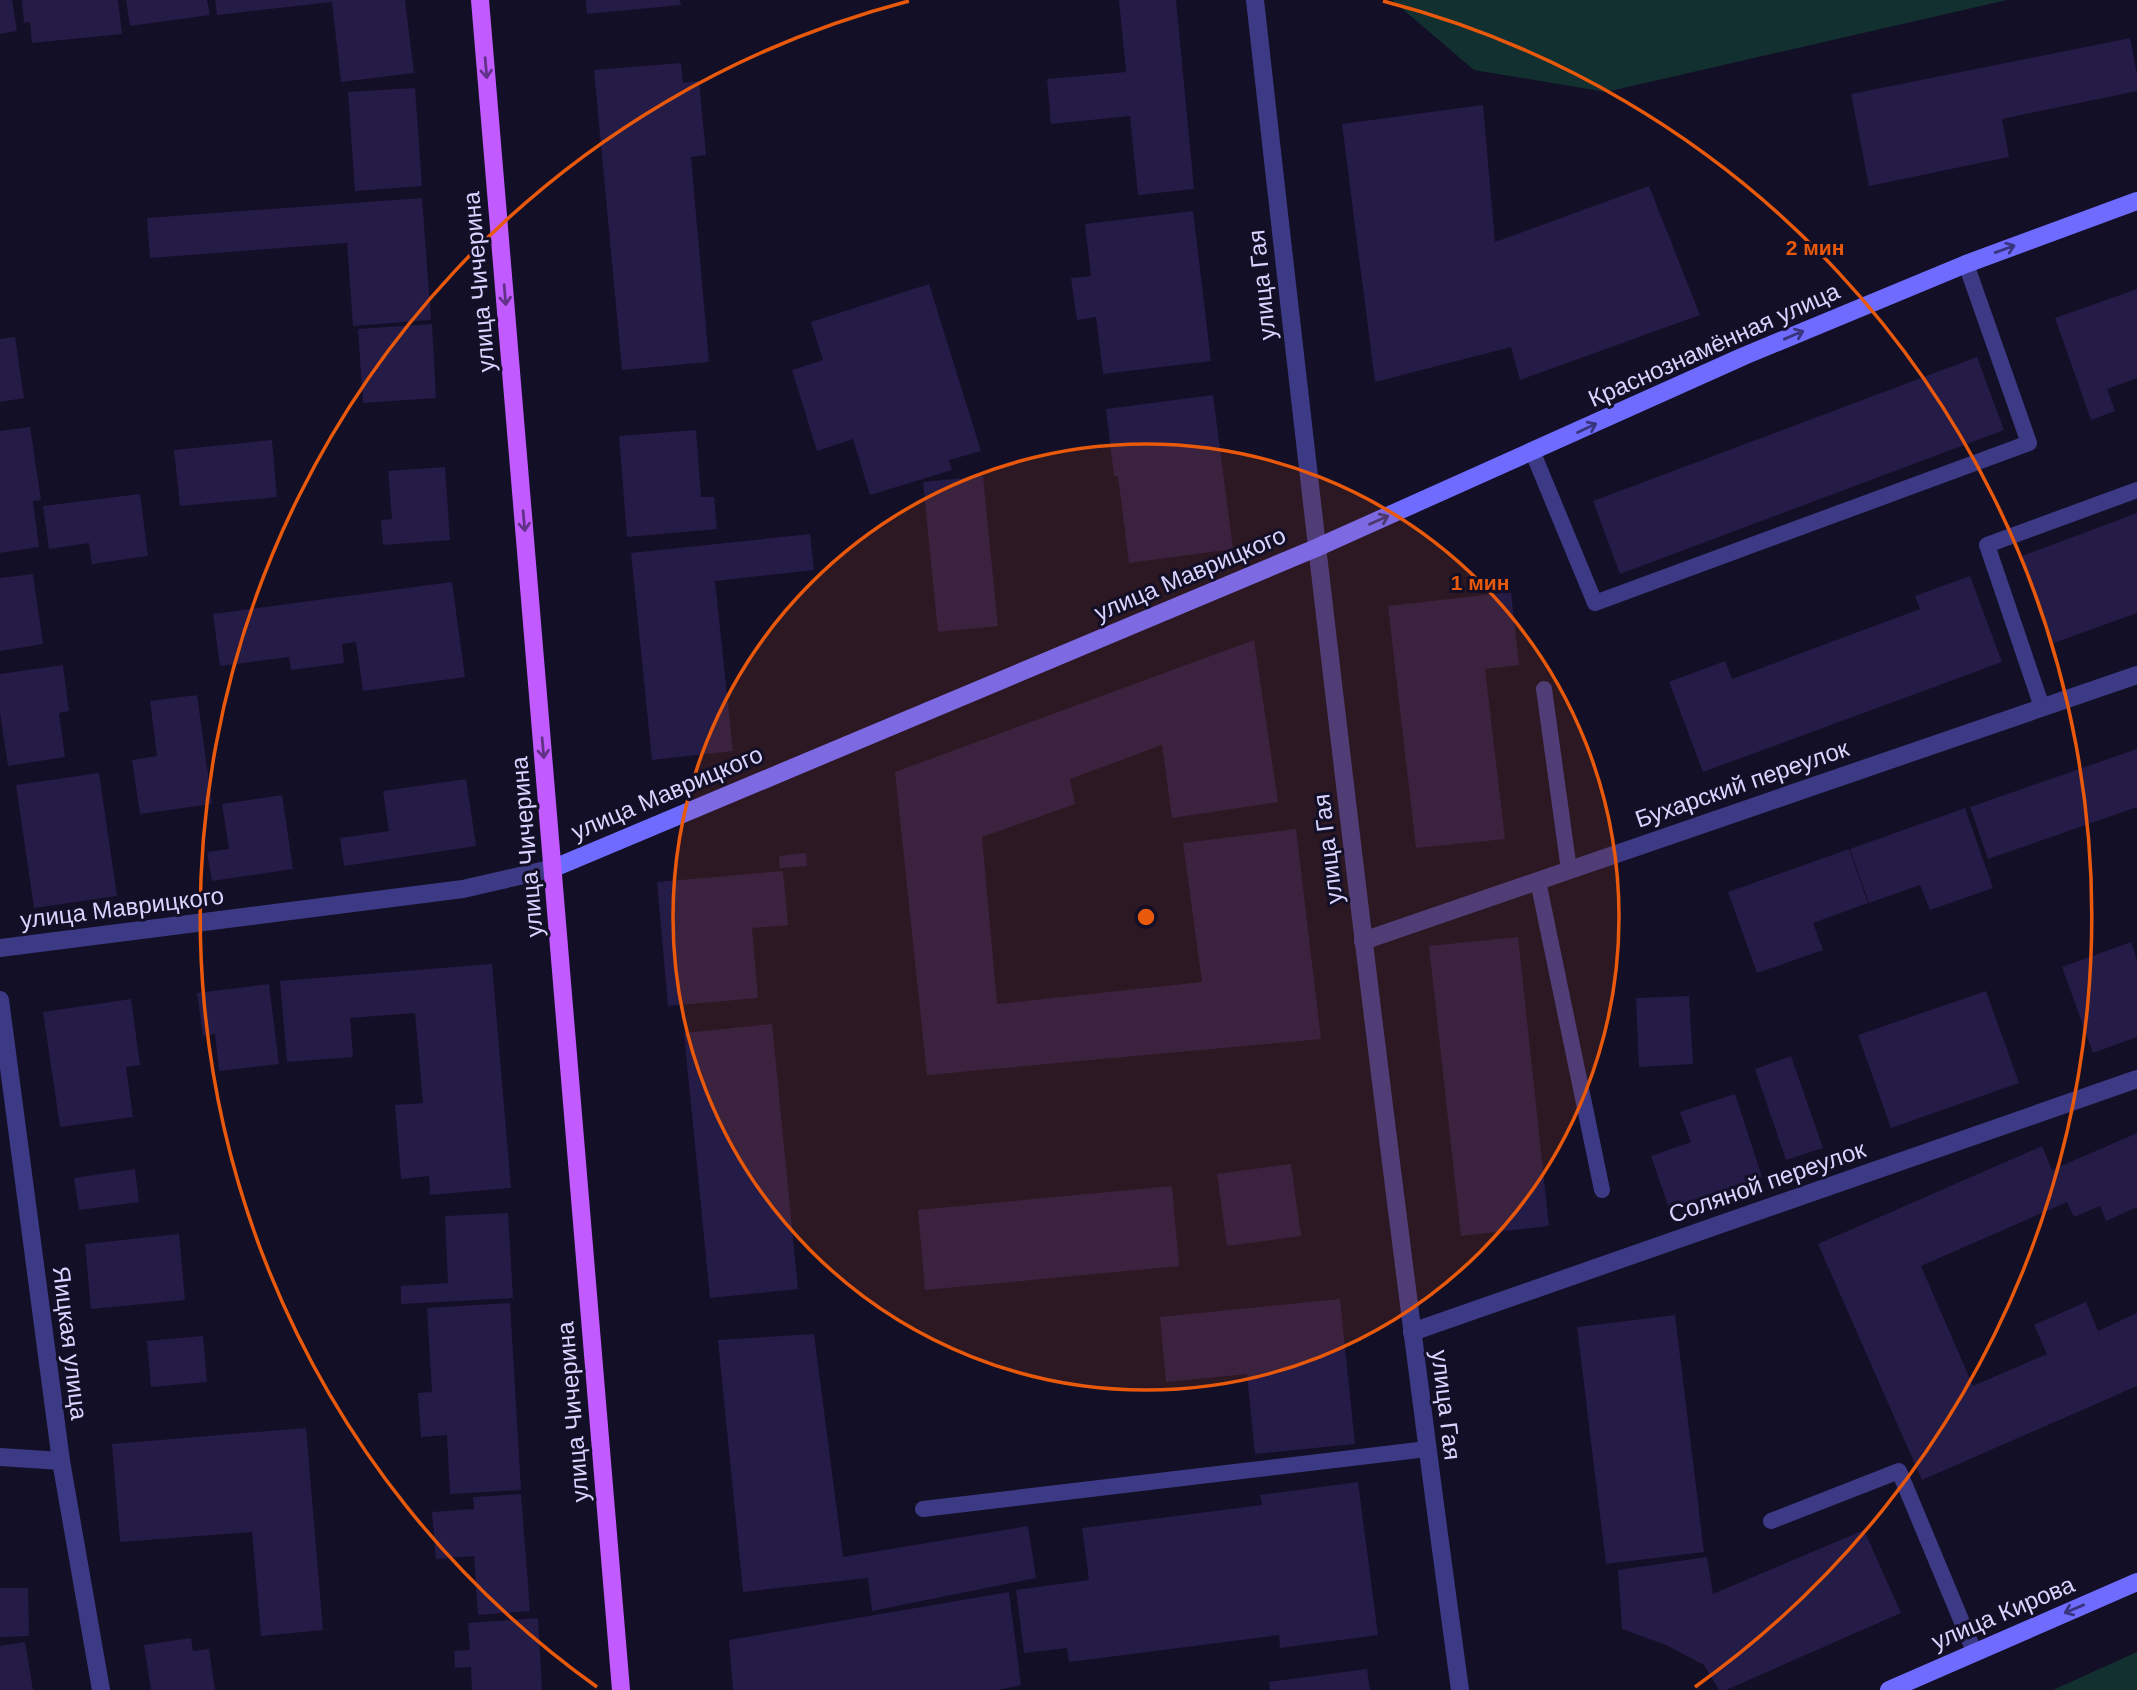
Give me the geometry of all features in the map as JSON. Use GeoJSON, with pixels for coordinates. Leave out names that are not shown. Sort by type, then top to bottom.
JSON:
{"type":"FeatureCollection","features":[{"type":"Feature","properties":{"kind":"main road","name":"улица Чичерина"},"geometry":{"type":"LineString","coordinates":[[480,0],[621,1690]]}},
{"type":"Feature","properties":{"kind":"main road","name":"Краснознамённая улица"},"geometry":{"type":"LineString","coordinates":[[1316,548],[1533,453],[1744,356],[1966,264],[2137,201]]}},
{"type":"Feature","properties":{"kind":"main road","name":"улица Маврицкого"},"geometry":{"type":"LineString","coordinates":[[554,867],[1316,548]]}},
{"type":"Feature","properties":{"kind":"main road","name":"улица Кирова"},"geometry":{"type":"LineString","coordinates":[[1889,1690],[2137,1582]]}},
{"type":"Feature","properties":{"kind":"street","name":"улица Гая"},"geometry":{"type":"LineString","coordinates":[[1255,0],[1363,940],[1460,1690]]}},
{"type":"Feature","properties":{"kind":"street","name":"Бухарский переулок"},"geometry":{"type":"LineString","coordinates":[[1363,940],[2137,675]]}},
{"type":"Feature","properties":{"kind":"street","name":"улица Маврицкого"},"geometry":{"type":"LineString","coordinates":[[0,948],[463,889],[554,867]]}},
{"type":"Feature","properties":{"kind":"street","name":"Яицкая улица"},"geometry":{"type":"LineString","coordinates":[[0,1000],[61,1461],[101,1690]]}},
{"type":"Feature","properties":{"kind":"street","name":"Соляной переулок"},"geometry":{"type":"LineString","coordinates":[[1412,1332],[2137,1079]]}},
{"type":"Feature","properties":{"kind":"street"},"geometry":{"type":"LineString","coordinates":[[0,1457],[61,1461]]}},
{"type":"Feature","properties":{"kind":"lane"},"geometry":{"type":"LineString","coordinates":[[1533,453],[1595,603],[2029,443],[1966,264]]}},
{"type":"Feature","properties":{"kind":"lane"},"geometry":{"type":"LineString","coordinates":[[2042,707],[1987,545],[2137,490]]}},
{"type":"Feature","properties":{"kind":"lane"},"geometry":{"type":"LineString","coordinates":[[1544,689],[1569,870]]}},
{"type":"Feature","properties":{"kind":"lane"},"geometry":{"type":"LineString","coordinates":[[1538,881],[1602,1190]]}},
{"type":"Feature","properties":{"kind":"lane"},"geometry":{"type":"LineString","coordinates":[[923,1509],[1427,1449]]}},
{"type":"Feature","properties":{"kind":"lane"},"geometry":{"type":"LineString","coordinates":[[1771,1521],[1899,1471],[1974,1651]]}},
{"type":"Feature","properties":{"kind":"green space"},"geometry":{"type":"Polygon","coordinates":[[[1392,0],[2007,0],[1606,92],[1474,70],[1392,0]]]}},
{"type":"Feature","properties":{"kind":"green space"},"geometry":{"type":"Polygon","coordinates":[[[2137,1652],[2137,1690],[2053,1690],[2137,1652]]]}},
{"type":"Feature","properties":{"kind":"building"},"geometry":{"type":"Polygon","coordinates":[[[0,0],[12,0],[17,31],[0,34],[0,0]]]}},
{"type":"Feature","properties":{"kind":"building"},"geometry":{"type":"Polygon","coordinates":[[[22,0],[118,0],[122,34],[32,43],[30,22],[24,23],[22,0]]]}},
{"type":"Feature","properties":{"kind":"building"},"geometry":{"type":"Polygon","coordinates":[[[126,0],[207,0],[210,15],[130,26],[126,0]]]}},
{"type":"Feature","properties":{"kind":"building"},"geometry":{"type":"Polygon","coordinates":[[[215,0],[405,0],[414,73],[341,82],[332,2],[217,15],[215,0]]]}},
{"type":"Feature","properties":{"kind":"building"},"geometry":{"type":"Polygon","coordinates":[[[586,0],[680,0],[681,5],[587,14],[586,0]]]}},
{"type":"Feature","properties":{"kind":"building"},"geometry":{"type":"Polygon","coordinates":[[[1119,0],[1176,0],[1194,189],[1138,195],[1130,116],[1051,124],[1047,79],[1126,72],[1119,0]]]}},
{"type":"Feature","properties":{"kind":"building"},"geometry":{"type":"Polygon","coordinates":[[[2130,38],[2137,74],[2137,91],[2002,119],[2009,157],[1869,186],[1851,94],[2130,38]]]}},
{"type":"Feature","properties":{"kind":"building"},"geometry":{"type":"Polygon","coordinates":[[[681,63],[683,83],[699,81],[706,155],[691,157],[709,362],[622,370],[594,70],[681,63]]]}},
{"type":"Feature","properties":{"kind":"building"},"geometry":{"type":"Polygon","coordinates":[[[415,88],[422,186],[355,191],[348,92],[415,88]]]}},
{"type":"Feature","properties":{"kind":"building"},"geometry":{"type":"Polygon","coordinates":[[[1483,105],[1495,242],[1649,186],[1700,315],[1520,380],[1511,347],[1375,382],[1342,124],[1483,105]]]}},
{"type":"Feature","properties":{"kind":"building"},"geometry":{"type":"Polygon","coordinates":[[[422,198],[431,320],[353,326],[347,243],[150,258],[147,218],[422,198]]]}},
{"type":"Feature","properties":{"kind":"building"},"geometry":{"type":"Polygon","coordinates":[[[1193,211],[1211,361],[1103,374],[1096,317],[1077,320],[1071,278],[1091,276],[1085,224],[1193,211]]]}},
{"type":"Feature","properties":{"kind":"building"},"geometry":{"type":"Polygon","coordinates":[[[929,284],[981,451],[949,460],[952,470],[870,495],[853,439],[817,451],[792,370],[823,360],[811,322],[929,284]]]}},
{"type":"Feature","properties":{"kind":"building"},"geometry":{"type":"Polygon","coordinates":[[[2137,289],[2137,378],[2107,389],[2115,411],[2091,420],[2055,318],[2137,289]]]}},
{"type":"Feature","properties":{"kind":"building"},"geometry":{"type":"Polygon","coordinates":[[[432,324],[436,398],[363,403],[358,329],[432,324]]]}},
{"type":"Feature","properties":{"kind":"building"},"geometry":{"type":"Polygon","coordinates":[[[15,337],[24,398],[0,402],[0,339],[15,337]]]}},
{"type":"Feature","properties":{"kind":"building"},"geometry":{"type":"Polygon","coordinates":[[[1977,357],[2004,430],[1620,574],[1593,501],[1977,357]]]}},
{"type":"Feature","properties":{"kind":"building"},"geometry":{"type":"Polygon","coordinates":[[[1213,395],[1233,549],[1129,563],[1106,409],[1213,395]]]}},
{"type":"Feature","properties":{"kind":"building"},"geometry":{"type":"Polygon","coordinates":[[[30,427],[41,500],[33,501],[39,547],[0,553],[0,431],[30,427]]]}},
{"type":"Feature","properties":{"kind":"building"},"geometry":{"type":"Polygon","coordinates":[[[696,430],[701,497],[714,497],[717,529],[627,537],[619,436],[696,430]]]}},
{"type":"Feature","properties":{"kind":"building"},"geometry":{"type":"Polygon","coordinates":[[[272,440],[277,497],[180,506],[174,450],[272,440]]]}},
{"type":"Feature","properties":{"kind":"building"},"geometry":{"type":"Polygon","coordinates":[[[445,467],[450,540],[383,545],[381,520],[392,519],[388,471],[445,467]]]}},
{"type":"Feature","properties":{"kind":"building"},"geometry":{"type":"Polygon","coordinates":[[[983,476],[998,626],[938,632],[923,482],[983,476]]]}},
{"type":"Feature","properties":{"kind":"building"},"geometry":{"type":"Polygon","coordinates":[[[140,494],[148,556],[92,564],[89,543],[49,549],[43,506],[140,494]]]}},
{"type":"Feature","properties":{"kind":"building"},"geometry":{"type":"Polygon","coordinates":[[[2137,513],[2137,613],[2054,643],[2022,556],[2137,513]]]}},
{"type":"Feature","properties":{"kind":"building"},"geometry":{"type":"Polygon","coordinates":[[[810,534],[814,570],[715,581],[733,751],[652,760],[631,553],[810,534]]]}},
{"type":"Feature","properties":{"kind":"building"},"geometry":{"type":"Polygon","coordinates":[[[33,574],[43,644],[0,651],[0,578],[33,574]]]}},
{"type":"Feature","properties":{"kind":"building"},"geometry":{"type":"Polygon","coordinates":[[[1970,576],[2002,662],[1703,772],[1669,682],[1725,661],[1732,679],[1920,609],[1915,596],[1970,576]]]}},
{"type":"Feature","properties":{"kind":"building"},"geometry":{"type":"Polygon","coordinates":[[[452,582],[465,677],[363,691],[356,642],[342,644],[344,663],[291,670],[289,657],[220,666],[213,614],[452,582]]]}},
{"type":"Feature","properties":{"kind":"building"},"geometry":{"type":"Polygon","coordinates":[[[1511,592],[1519,665],[1485,669],[1505,839],[1416,848],[1388,606],[1511,592]]]}},
{"type":"Feature","properties":{"kind":"building"},"geometry":{"type":"Polygon","coordinates":[[[1254,640],[1278,802],[1172,818],[1162,745],[1070,779],[1075,804],[982,837],[997,1004],[1202,982],[1183,843],[1296,829],[1321,1039],[927,1075],[895,772],[1254,640]]]}},
{"type":"Feature","properties":{"kind":"building"},"geometry":{"type":"Polygon","coordinates":[[[63,665],[69,711],[59,713],[65,757],[8,766],[0,713],[0,674],[63,665]]]}},
{"type":"Feature","properties":{"kind":"building"},"geometry":{"type":"Polygon","coordinates":[[[197,695],[212,804],[140,814],[132,760],[157,756],[150,701],[197,695]]]}},
{"type":"Feature","properties":{"kind":"building"},"geometry":{"type":"Polygon","coordinates":[[[2137,749],[2137,807],[1988,859],[1970,807],[2137,749]]]}},
{"type":"Feature","properties":{"kind":"building"},"geometry":{"type":"Polygon","coordinates":[[[99,773],[117,896],[34,908],[16,785],[99,773]]]}},
{"type":"Feature","properties":{"kind":"building"},"geometry":{"type":"Polygon","coordinates":[[[466,779],[476,846],[344,866],[340,838],[389,831],[383,791],[466,779]]]}},
{"type":"Feature","properties":{"kind":"building"},"geometry":{"type":"Polygon","coordinates":[[[282,795],[293,869],[212,881],[207,852],[229,849],[222,804],[282,795]]]}},
{"type":"Feature","properties":{"kind":"building"},"geometry":{"type":"Polygon","coordinates":[[[1965,808],[1993,888],[1930,910],[1920,885],[1869,903],[1850,849],[1965,808]]]}},
{"type":"Feature","properties":{"kind":"building"},"geometry":{"type":"Polygon","coordinates":[[[1849,849],[1868,903],[1813,923],[1823,950],[1757,973],[1728,892],[1849,849]]]}},
{"type":"Feature","properties":{"kind":"building"},"geometry":{"type":"Polygon","coordinates":[[[806,853],[807,866],[780,868],[779,856],[806,853]]]}},
{"type":"Feature","properties":{"kind":"building"},"geometry":{"type":"Polygon","coordinates":[[[783,871],[788,925],[752,928],[758,998],[668,1006],[657,882],[783,871]]]}},
{"type":"Feature","properties":{"kind":"building"},"geometry":{"type":"Polygon","coordinates":[[[1518,937],[1549,1226],[1461,1236],[1429,946],[1518,937]]]}},
{"type":"Feature","properties":{"kind":"building"},"geometry":{"type":"Polygon","coordinates":[[[2131,942],[2137,960],[2137,1037],[2093,1053],[2062,967],[2131,942]]]}},
{"type":"Feature","properties":{"kind":"building"},"geometry":{"type":"Polygon","coordinates":[[[492,964],[511,1188],[430,1195],[429,1176],[401,1179],[395,1105],[423,1103],[415,1013],[350,1018],[353,1057],[287,1062],[280,981],[492,964]]]}},
{"type":"Feature","properties":{"kind":"building"},"geometry":{"type":"Polygon","coordinates":[[[269,984],[279,1064],[219,1071],[215,1034],[203,1036],[197,993],[269,984]]]}},
{"type":"Feature","properties":{"kind":"building"},"geometry":{"type":"Polygon","coordinates":[[[1986,991],[2019,1083],[1891,1128],[1858,1035],[1986,991]]]}},
{"type":"Feature","properties":{"kind":"building"},"geometry":{"type":"Polygon","coordinates":[[[1689,996],[1693,1064],[1639,1067],[1636,998],[1689,996]]]}},
{"type":"Feature","properties":{"kind":"building"},"geometry":{"type":"Polygon","coordinates":[[[131,999],[140,1065],[126,1067],[133,1117],[60,1127],[43,1012],[131,999]]]}},
{"type":"Feature","properties":{"kind":"building"},"geometry":{"type":"Polygon","coordinates":[[[772,1024],[798,1289],[710,1298],[684,1033],[772,1024]]]}},
{"type":"Feature","properties":{"kind":"building"},"geometry":{"type":"Polygon","coordinates":[[[1791,1056],[1823,1148],[1786,1160],[1755,1069],[1791,1056]]]}},
{"type":"Feature","properties":{"kind":"building"},"geometry":{"type":"Polygon","coordinates":[[[1735,1094],[1762,1177],[1669,1208],[1651,1156],[1691,1142],[1680,1112],[1735,1094]]]}},
{"type":"Feature","properties":{"kind":"building"},"geometry":{"type":"Polygon","coordinates":[[[2137,1133],[2137,1207],[2106,1221],[2100,1206],[2074,1217],[2067,1202],[1921,1266],[1973,1386],[2047,1354],[2034,1325],[2086,1302],[2098,1331],[2137,1313],[2137,1386],[1922,1480],[1818,1244],[2042,1146],[2052,1170],[2137,1133]]]}},
{"type":"Feature","properties":{"kind":"building"},"geometry":{"type":"Polygon","coordinates":[[[1291,1164],[1301,1236],[1227,1246],[1217,1174],[1291,1164]]]}},
{"type":"Feature","properties":{"kind":"building"},"geometry":{"type":"Polygon","coordinates":[[[135,1169],[139,1202],[79,1210],[74,1178],[135,1169]]]}},
{"type":"Feature","properties":{"kind":"building"},"geometry":{"type":"Polygon","coordinates":[[[1172,1186],[1179,1266],[925,1290],[918,1210],[1172,1186]]]}},
{"type":"Feature","properties":{"kind":"building"},"geometry":{"type":"Polygon","coordinates":[[[508,1213],[513,1298],[401,1304],[401,1286],[448,1283],[445,1216],[508,1213]]]}},
{"type":"Feature","properties":{"kind":"building"},"geometry":{"type":"Polygon","coordinates":[[[179,1234],[185,1300],[91,1309],[85,1244],[179,1234]]]}},
{"type":"Feature","properties":{"kind":"building"},"geometry":{"type":"Polygon","coordinates":[[[1340,1299],[1355,1444],[1255,1454],[1247,1374],[1166,1382],[1160,1317],[1340,1299]]]}},
{"type":"Feature","properties":{"kind":"building"},"geometry":{"type":"Polygon","coordinates":[[[510,1303],[521,1490],[450,1494],[447,1435],[421,1437],[418,1393],[432,1392],[427,1308],[510,1303]]]}},
{"type":"Feature","properties":{"kind":"building"},"geometry":{"type":"Polygon","coordinates":[[[1675,1315],[1704,1552],[1606,1564],[1577,1327],[1675,1315]]]}},
{"type":"Feature","properties":{"kind":"building"},"geometry":{"type":"Polygon","coordinates":[[[814,1334],[843,1557],[1028,1526],[1036,1578],[872,1611],[868,1578],[743,1592],[718,1340],[814,1334]]]}},
{"type":"Feature","properties":{"kind":"building"},"geometry":{"type":"Polygon","coordinates":[[[203,1336],[207,1382],[151,1387],[147,1341],[203,1336]]]}},
{"type":"Feature","properties":{"kind":"building"},"geometry":{"type":"Polygon","coordinates":[[[306,1428],[323,1630],[261,1636],[252,1532],[120,1542],[112,1444],[306,1428]]]}},
{"type":"Feature","properties":{"kind":"building"},"geometry":{"type":"Polygon","coordinates":[[[1358,1482],[1378,1635],[1280,1648],[1279,1635],[1069,1662],[1067,1648],[1024,1653],[1016,1590],[1089,1580],[1082,1528],[1262,1505],[1260,1495],[1358,1482]]]}},
{"type":"Feature","properties":{"kind":"building"},"geometry":{"type":"Polygon","coordinates":[[[521,1494],[530,1611],[478,1615],[474,1556],[436,1559],[432,1512],[474,1509],[473,1497],[521,1494]]]}},
{"type":"Feature","properties":{"kind":"building"},"geometry":{"type":"Polygon","coordinates":[[[1864,1530],[1901,1613],[1726,1690],[1719,1690],[1704,1665],[1666,1645],[1622,1629],[1618,1570],[1707,1557],[1713,1594],[1864,1530]]]}},
{"type":"Feature","properties":{"kind":"building"},"geometry":{"type":"Polygon","coordinates":[[[0,1588],[28,1588],[29,1636],[0,1637],[0,1588]]]}},
{"type":"Feature","properties":{"kind":"building"},"geometry":{"type":"Polygon","coordinates":[[[1009,1592],[1021,1685],[997,1690],[733,1690],[729,1640],[1009,1592]]]}},
{"type":"Feature","properties":{"kind":"building"},"geometry":{"type":"Polygon","coordinates":[[[538,1618],[542,1690],[472,1690],[471,1667],[455,1668],[454,1651],[470,1650],[468,1623],[538,1618]]]}},
{"type":"Feature","properties":{"kind":"building"},"geometry":{"type":"Polygon","coordinates":[[[191,1638],[193,1651],[209,1649],[215,1690],[151,1690],[144,1645],[191,1638]]]}},
{"type":"Feature","properties":{"kind":"building"},"geometry":{"type":"Polygon","coordinates":[[[25,1642],[33,1690],[0,1690],[0,1646],[25,1642]]]}},
{"type":"Feature","properties":{"kind":"building"},"geometry":{"type":"Polygon","coordinates":[[[1367,1669],[1370,1690],[1270,1690],[1269,1682],[1367,1669]]]}}]}
